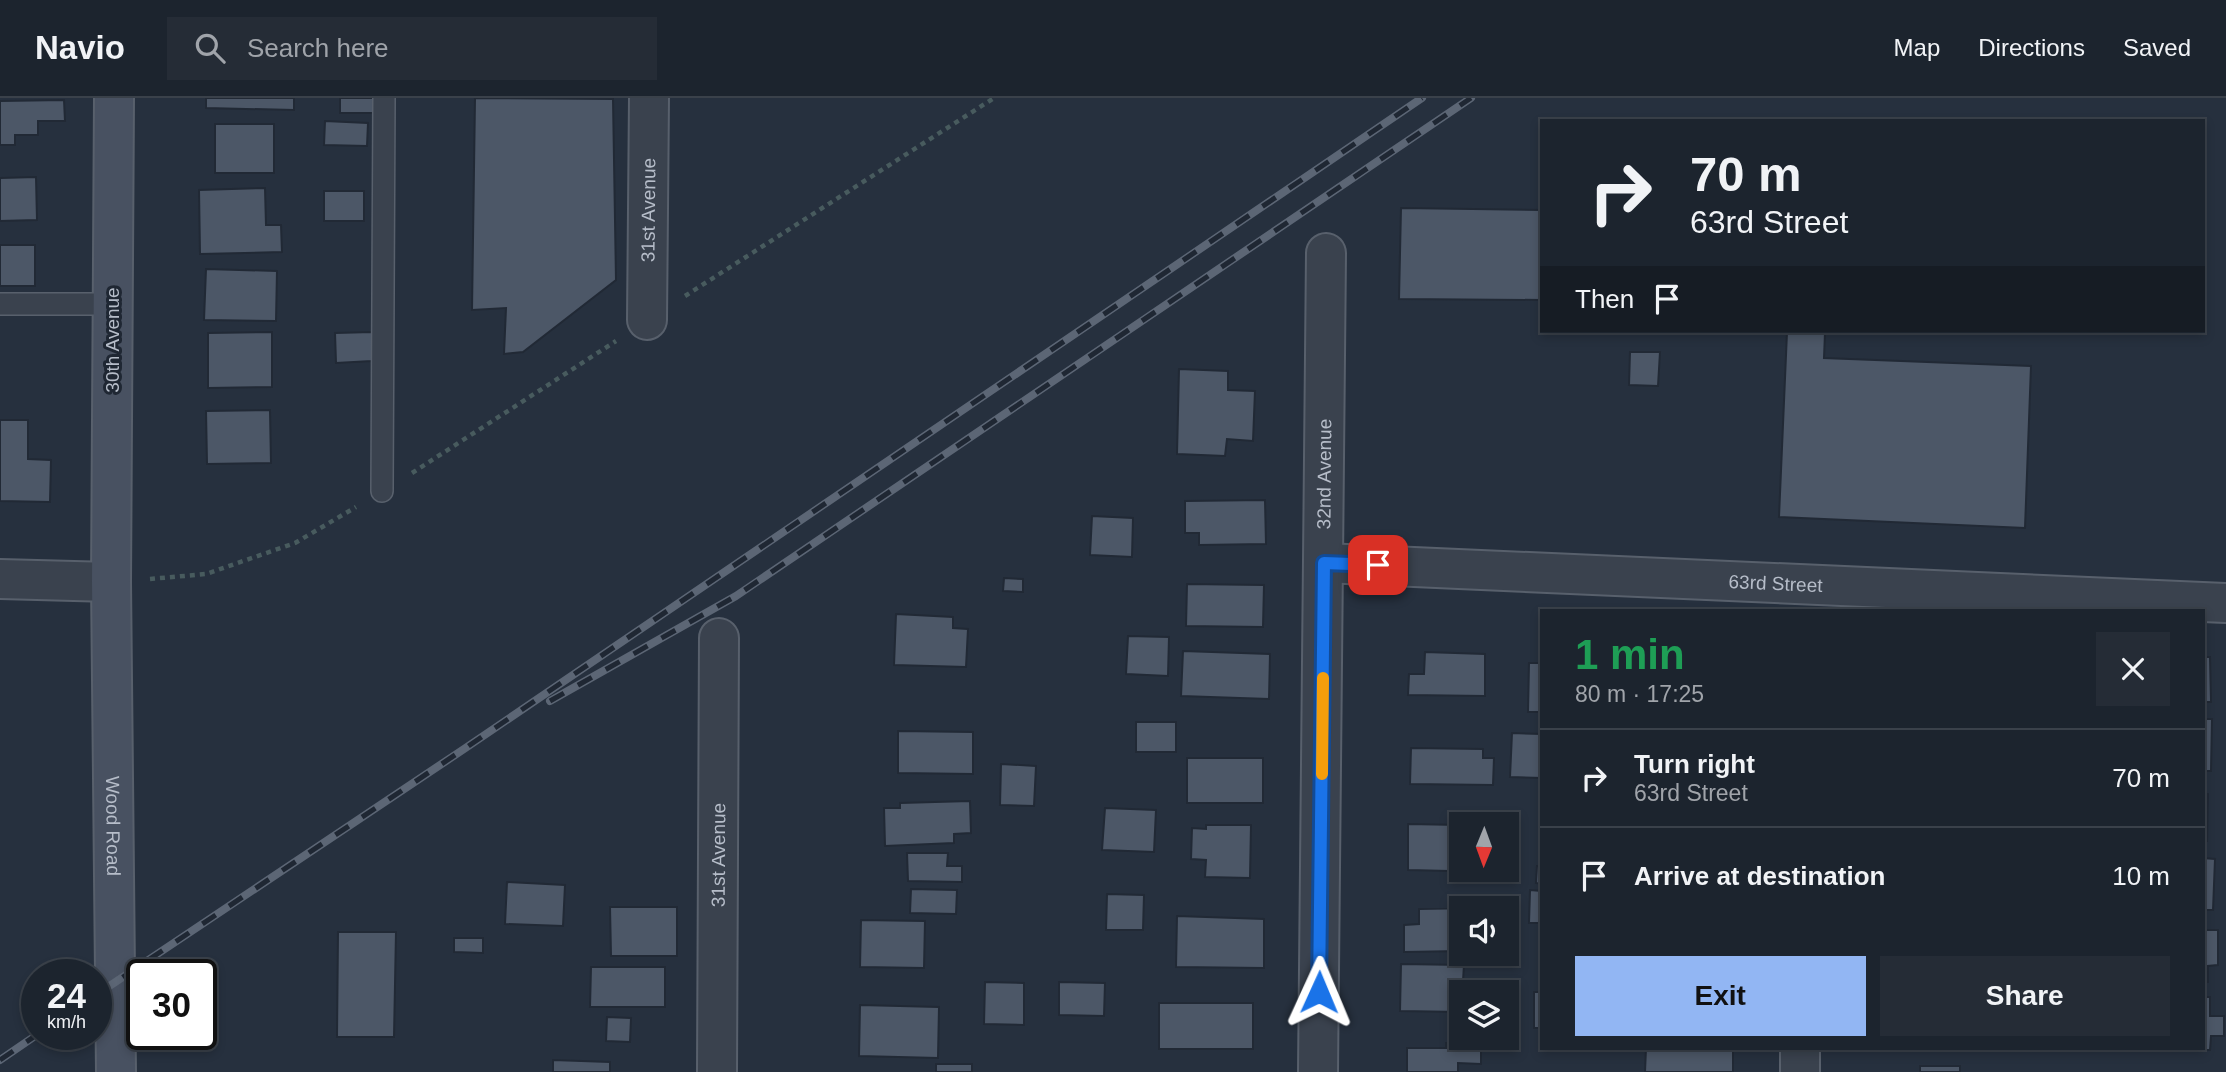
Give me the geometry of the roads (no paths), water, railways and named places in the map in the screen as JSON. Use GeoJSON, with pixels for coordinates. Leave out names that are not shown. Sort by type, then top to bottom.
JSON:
{"type":"FeatureCollection","features":[{"type":"Feature","properties":{"kind":"street","name":"30th Avenue"},"geometry":{"type":"LineString","coordinates":[[111,582],[114,98]]}},
{"type":"Feature","properties":{"kind":"street","name":"31st Avenue"},"geometry":{"type":"LineString","coordinates":[[648,320],[649,98]]}},
{"type":"Feature","properties":{"kind":"street","name":"32nd Avenue"},"geometry":{"type":"LineString","coordinates":[[1318,1072],[1326,253]]}},
{"type":"Feature","properties":{"kind":"street","name":"63rd Street"},"geometry":{"type":"LineString","coordinates":[[1324,563],[1805,597],[2226,603]]}},
{"type":"Feature","properties":{"kind":"street"},"geometry":{"type":"LineString","coordinates":[[0,579],[111,582]]}},
{"type":"Feature","properties":{"kind":"street","name":"Wood Road"},"geometry":{"type":"LineString","coordinates":[[111,582],[116,1072]]}},
{"type":"Feature","properties":{"kind":"street","name":"31st Avenue"},"geometry":{"type":"LineString","coordinates":[[718,1072],[719,638]]}},
{"type":"Feature","properties":{"kind":"street"},"geometry":{"type":"LineString","coordinates":[[1800,1050],[1800,1072]]}},
{"type":"Feature","properties":{"kind":"lane"},"geometry":{"type":"LineString","coordinates":[[382,491],[384,98]]}},
{"type":"Feature","properties":{"kind":"lane"},"geometry":{"type":"LineString","coordinates":[[0,304],[113,303]]}},
{"type":"Feature","properties":{"kind":"railway"},"geometry":{"type":"LineString","coordinates":[[112,984],[464,749],[1422,98]]}},
{"type":"Feature","properties":{"kind":"railway"},"geometry":{"type":"LineString","coordinates":[[550,701],[736,596],[1471,98]]}},
{"type":"Feature","properties":{"kind":"railway"},"geometry":{"type":"LineString","coordinates":[[0,1060],[21,1046]]}}]}
